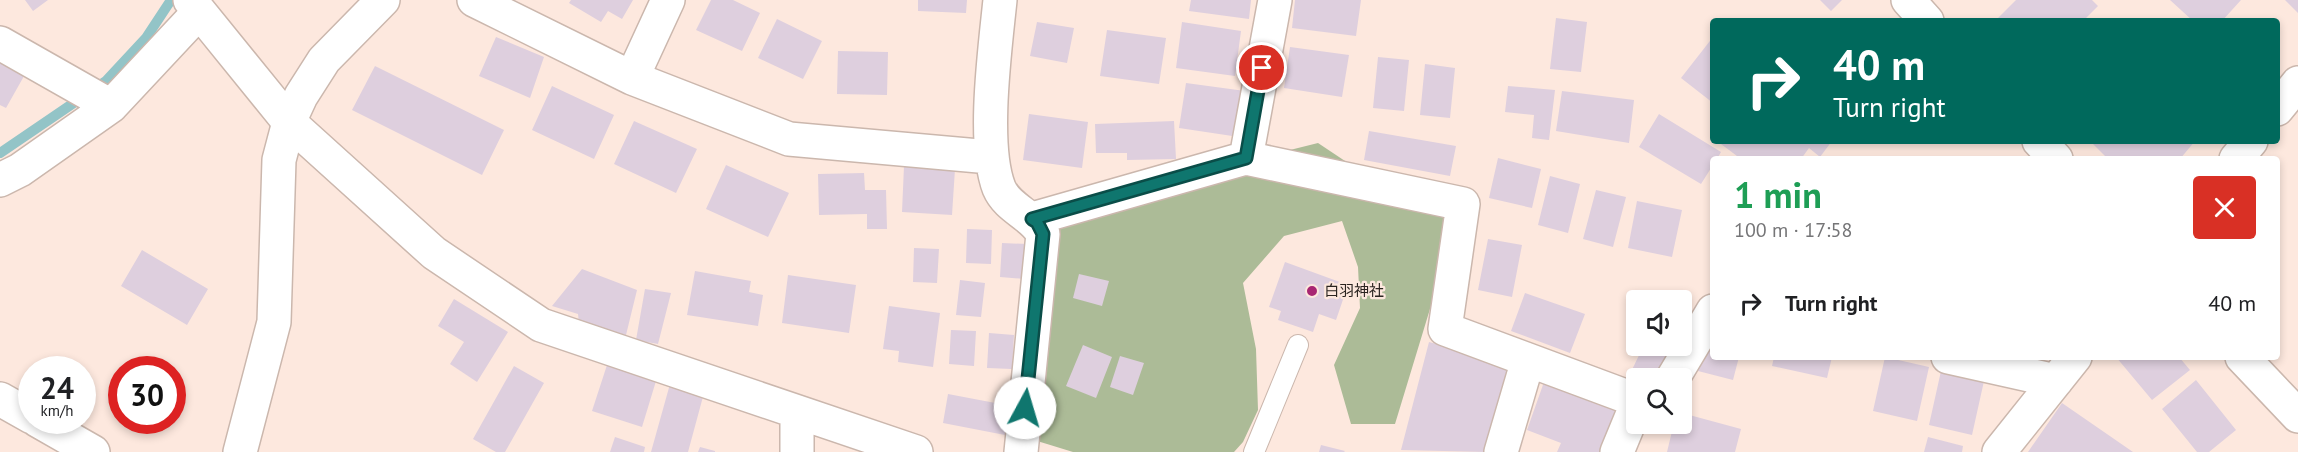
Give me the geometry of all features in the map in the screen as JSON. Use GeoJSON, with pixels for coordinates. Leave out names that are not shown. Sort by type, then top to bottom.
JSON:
{"type":"FeatureCollection","features":[{"type":"Feature","properties":{"kind":"main road"},"geometry":{"type":"LineString","coordinates":[[240,452],[274,322],[279,160],[289,122],[301,96],[324,60],[383,0]]}},
{"type":"Feature","properties":{"kind":"main road"},"geometry":{"type":"LineString","coordinates":[[474,0],[632,78],[789,139],[990,157]]}},
{"type":"Feature","properties":{"kind":"main road"},"geometry":{"type":"LineString","coordinates":[[632,78],[668,0]]}},
{"type":"Feature","properties":{"kind":"main road"},"geometry":{"type":"LineString","coordinates":[[1000,0],[990,157],[1000,190],[1016,209],[1037,222],[1043,234],[1021,452]]}},
{"type":"Feature","properties":{"kind":"main road"},"geometry":{"type":"LineString","coordinates":[[1246,158],[1275,0]]}},
{"type":"Feature","properties":{"kind":"main road"},"geometry":{"type":"LineString","coordinates":[[1908,0],[1924,18]]}},
{"type":"Feature","properties":{"kind":"main road"},"geometry":{"type":"LineString","coordinates":[[0,180],[20,170],[111,106],[194,6],[289,122],[434,253],[541,325],[916,452]]}},
{"type":"Feature","properties":{"kind":"main road"},"geometry":{"type":"LineString","coordinates":[[0,43],[111,106]]}},
{"type":"Feature","properties":{"kind":"main road"},"geometry":{"type":"LineString","coordinates":[[2280,105],[2298,83]]}},
{"type":"Feature","properties":{"kind":"main road"},"geometry":{"type":"LineString","coordinates":[[2042,144],[2053,156]]}},
{"type":"Feature","properties":{"kind":"main road"},"geometry":{"type":"LineString","coordinates":[[2238,156],[2248,144]]}},
{"type":"Feature","properties":{"kind":"main road"},"geometry":{"type":"LineString","coordinates":[[1032,219],[1246,158],[1463,204],[1444,329],[1626,396]]}},
{"type":"Feature","properties":{"kind":"main road"},"geometry":{"type":"LineString","coordinates":[[1679,368],[1710,316]]}},
{"type":"Feature","properties":{"kind":"main road"},"geometry":{"type":"LineString","coordinates":[[1501,452],[1528,360]]}},
{"type":"Feature","properties":{"kind":"main road"},"geometry":{"type":"LineString","coordinates":[[1978,360],[2066,369]]}},
{"type":"Feature","properties":{"kind":"main road"},"geometry":{"type":"LineString","coordinates":[[2245,360],[2298,416]]}},
{"type":"Feature","properties":{"kind":"main road"},"geometry":{"type":"LineString","coordinates":[[1999,452],[2066,369]]}},
{"type":"Feature","properties":{"kind":"main road"},"geometry":{"type":"LineString","coordinates":[[0,399],[18,409]]}},
{"type":"Feature","properties":{"kind":"main road"},"geometry":{"type":"LineString","coordinates":[[797,413],[797,452]]}},
{"type":"Feature","properties":{"kind":"main road"},"geometry":{"type":"LineString","coordinates":[[1617,452],[1626,430]]}},
{"type":"Feature","properties":{"kind":"main road"},"geometry":{"type":"LineString","coordinates":[[62,434],[93,452]]}},
{"type":"Feature","properties":{"kind":"lane"},"geometry":{"type":"LineString","coordinates":[[1254,452],[1298,345]]}},
{"type":"Feature","properties":{"kind":"green space"},"geometry":{"type":"Polygon","coordinates":[[[1318,143],[1351,165],[1421,194],[1454,230],[1395,424],[1351,424],[1334,365],[1360,308],[1358,267],[1342,221],[1284,236],[1243,283],[1256,349],[1258,410],[1243,442],[1234,452],[1073,452],[1034,440],[1047,211],[1071,190],[1155,171],[1278,153],[1318,143]]]}},
{"type":"Feature","properties":{"kind":"building"},"geometry":{"type":"Polygon","coordinates":[[[25,0],[48,0],[33,11],[25,0]]]}},
{"type":"Feature","properties":{"kind":"building"},"geometry":{"type":"Polygon","coordinates":[[[571,0],[633,0],[622,19],[608,11],[601,22],[569,3],[571,0]]]}},
{"type":"Feature","properties":{"kind":"building"},"geometry":{"type":"Polygon","coordinates":[[[711,0],[733,0],[760,13],[742,51],[696,30],[711,0]]]}},
{"type":"Feature","properties":{"kind":"building"},"geometry":{"type":"Polygon","coordinates":[[[918,0],[967,0],[966,13],[918,11],[918,0]]]}},
{"type":"Feature","properties":{"kind":"building"},"geometry":{"type":"Polygon","coordinates":[[[1191,0],[1251,0],[1249,19],[1189,11],[1191,0]]]}},
{"type":"Feature","properties":{"kind":"building"},"geometry":{"type":"Polygon","coordinates":[[[1295,0],[1361,0],[1356,36],[1292,28],[1295,0]]]}},
{"type":"Feature","properties":{"kind":"building"},"geometry":{"type":"Polygon","coordinates":[[[1820,0],[1842,0],[1831,11],[1820,0]]]}},
{"type":"Feature","properties":{"kind":"building"},"geometry":{"type":"Polygon","coordinates":[[[2016,0],[2092,0],[2098,6],[2086,18],[1998,18],[2016,0]]]}},
{"type":"Feature","properties":{"kind":"building"},"geometry":{"type":"Polygon","coordinates":[[[2170,0],[2241,0],[2225,18],[2190,18],[2170,0]]]}},
{"type":"Feature","properties":{"kind":"building"},"geometry":{"type":"Polygon","coordinates":[[[2285,0],[2298,0],[2298,13],[2285,0]]]}},
{"type":"Feature","properties":{"kind":"building"},"geometry":{"type":"Polygon","coordinates":[[[1556,18],[1587,22],[1581,72],[1550,69],[1556,18]]]}},
{"type":"Feature","properties":{"kind":"building"},"geometry":{"type":"Polygon","coordinates":[[[777,19],[822,41],[803,79],[758,58],[777,19]]]}},
{"type":"Feature","properties":{"kind":"building"},"geometry":{"type":"Polygon","coordinates":[[[1037,22],[1074,28],[1067,63],[1030,56],[1037,22]]]}},
{"type":"Feature","properties":{"kind":"building"},"geometry":{"type":"Polygon","coordinates":[[[1182,22],[1241,31],[1235,76],[1176,68],[1182,22]]]}},
{"type":"Feature","properties":{"kind":"building"},"geometry":{"type":"Polygon","coordinates":[[[1107,30],[1166,38],[1159,84],[1100,76],[1107,30]]]}},
{"type":"Feature","properties":{"kind":"building"},"geometry":{"type":"Polygon","coordinates":[[[496,37],[544,57],[530,98],[479,76],[496,37]]]}},
{"type":"Feature","properties":{"kind":"building"},"geometry":{"type":"Polygon","coordinates":[[[1710,41],[1710,101],[1681,78],[1710,41]]]}},
{"type":"Feature","properties":{"kind":"building"},"geometry":{"type":"Polygon","coordinates":[[[1290,47],[1349,55],[1342,97],[1284,88],[1290,47]]]}},
{"type":"Feature","properties":{"kind":"building"},"geometry":{"type":"Polygon","coordinates":[[[838,51],[888,52],[887,95],[837,94],[838,51]]]}},
{"type":"Feature","properties":{"kind":"building"},"geometry":{"type":"Polygon","coordinates":[[[0,54],[28,69],[6,108],[0,105],[0,54]]]}},
{"type":"Feature","properties":{"kind":"building"},"geometry":{"type":"Polygon","coordinates":[[[1378,57],[1409,60],[1404,111],[1373,108],[1378,57]]]}},
{"type":"Feature","properties":{"kind":"building"},"geometry":{"type":"Polygon","coordinates":[[[1425,64],[1455,68],[1450,118],[1420,115],[1425,64]]]}},
{"type":"Feature","properties":{"kind":"building"},"geometry":{"type":"Polygon","coordinates":[[[375,66],[504,130],[482,175],[352,110],[375,66]]]}},
{"type":"Feature","properties":{"kind":"building"},"geometry":{"type":"Polygon","coordinates":[[[1186,83],[1245,91],[1239,137],[1179,128],[1186,83]]]}},
{"type":"Feature","properties":{"kind":"building"},"geometry":{"type":"Polygon","coordinates":[[[552,86],[614,115],[594,159],[532,130],[552,86]]]}},
{"type":"Feature","properties":{"kind":"building"},"geometry":{"type":"Polygon","coordinates":[[[1508,86],[1555,90],[1549,140],[1532,138],[1534,115],[1505,112],[1508,86]]]}},
{"type":"Feature","properties":{"kind":"building"},"geometry":{"type":"Polygon","coordinates":[[[1562,91],[1634,100],[1629,143],[1556,131],[1562,91]]]}},
{"type":"Feature","properties":{"kind":"building"},"geometry":{"type":"Polygon","coordinates":[[[1029,114],[1088,122],[1082,168],[1023,160],[1029,114]]]}},
{"type":"Feature","properties":{"kind":"building"},"geometry":{"type":"Polygon","coordinates":[[[1659,114],[1721,152],[1719,156],[1710,156],[1710,170],[1701,184],[1639,147],[1659,114]]]}},
{"type":"Feature","properties":{"kind":"building"},"geometry":{"type":"Polygon","coordinates":[[[634,121],[697,149],[676,193],[614,164],[634,121]]]}},
{"type":"Feature","properties":{"kind":"building"},"geometry":{"type":"Polygon","coordinates":[[[1174,121],[1176,159],[1127,160],[1127,153],[1096,153],[1095,124],[1174,121]]]}},
{"type":"Feature","properties":{"kind":"building"},"geometry":{"type":"Polygon","coordinates":[[[1369,131],[1456,146],[1450,176],[1364,160],[1369,131]]]}},
{"type":"Feature","properties":{"kind":"building"},"geometry":{"type":"Polygon","coordinates":[[[1721,144],[1830,144],[1821,156],[1809,148],[1803,156],[1737,156],[1721,144]]]}},
{"type":"Feature","properties":{"kind":"building"},"geometry":{"type":"Polygon","coordinates":[[[2093,144],[2192,144],[2182,156],[2105,156],[2093,144]]]}},
{"type":"Feature","properties":{"kind":"building"},"geometry":{"type":"Polygon","coordinates":[[[1498,158],[1541,169],[1532,208],[1489,198],[1498,158]]]}},
{"type":"Feature","properties":{"kind":"building"},"geometry":{"type":"Polygon","coordinates":[[[726,165],[789,193],[768,237],[706,209],[726,165]]]}},
{"type":"Feature","properties":{"kind":"building"},"geometry":{"type":"Polygon","coordinates":[[[904,166],[955,169],[952,215],[902,212],[904,166]]]}},
{"type":"Feature","properties":{"kind":"building"},"geometry":{"type":"Polygon","coordinates":[[[864,173],[865,190],[886,190],[887,229],[867,229],[867,214],[819,215],[818,174],[864,173]]]}},
{"type":"Feature","properties":{"kind":"building"},"geometry":{"type":"Polygon","coordinates":[[[1550,176],[1580,184],[1568,233],[1538,225],[1550,176]]]}},
{"type":"Feature","properties":{"kind":"building"},"geometry":{"type":"Polygon","coordinates":[[[1596,190],[1626,197],[1613,247],[1583,239],[1596,190]]]}},
{"type":"Feature","properties":{"kind":"building"},"geometry":{"type":"Polygon","coordinates":[[[1637,201],[1682,210],[1672,257],[1628,248],[1637,201]]]}},
{"type":"Feature","properties":{"kind":"building"},"geometry":{"type":"Polygon","coordinates":[[[967,229],[992,230],[991,264],[966,263],[967,229]]]}},
{"type":"Feature","properties":{"kind":"building"},"geometry":{"type":"Polygon","coordinates":[[[1488,239],[1522,245],[1512,297],[1478,290],[1488,239]]]}},
{"type":"Feature","properties":{"kind":"building"},"geometry":{"type":"Polygon","coordinates":[[[1002,243],[1027,244],[1025,279],[1000,277],[1002,243]]]}},
{"type":"Feature","properties":{"kind":"building"},"geometry":{"type":"Polygon","coordinates":[[[914,248],[939,249],[937,283],[913,282],[914,248]]]}},
{"type":"Feature","properties":{"kind":"building"},"geometry":{"type":"Polygon","coordinates":[[[142,250],[208,289],[187,325],[121,286],[142,250]]]}},
{"type":"Feature","properties":{"kind":"building"},"geometry":{"type":"Polygon","coordinates":[[[1285,262],[1348,285],[1336,320],[1319,314],[1313,332],[1278,320],[1281,311],[1269,307],[1285,262]]]}},
{"type":"Feature","properties":{"kind":"building"},"geometry":{"type":"Polygon","coordinates":[[[582,269],[637,290],[626,335],[579,323],[578,314],[552,306],[582,269]]]}},
{"type":"Feature","properties":{"kind":"building"},"geometry":{"type":"Polygon","coordinates":[[[695,271],[751,281],[749,292],[763,295],[758,326],[687,315],[695,271]]]}},
{"type":"Feature","properties":{"kind":"building"},"geometry":{"type":"Polygon","coordinates":[[[1079,274],[1109,281],[1102,306],[1073,298],[1079,274]]]}},
{"type":"Feature","properties":{"kind":"building"},"geometry":{"type":"Polygon","coordinates":[[[788,275],[856,285],[849,333],[782,323],[788,275]]]}},
{"type":"Feature","properties":{"kind":"building"},"geometry":{"type":"Polygon","coordinates":[[[960,280],[985,283],[981,317],[956,315],[960,280]]]}},
{"type":"Feature","properties":{"kind":"building"},"geometry":{"type":"Polygon","coordinates":[[[645,289],[671,293],[658,344],[636,340],[645,289]]]}},
{"type":"Feature","properties":{"kind":"building"},"geometry":{"type":"Polygon","coordinates":[[[1525,293],[1585,314],[1570,353],[1511,331],[1525,293]]]}},
{"type":"Feature","properties":{"kind":"building"},"geometry":{"type":"Polygon","coordinates":[[[454,299],[508,332],[477,382],[450,364],[464,342],[438,326],[454,299]]]}},
{"type":"Feature","properties":{"kind":"building"},"geometry":{"type":"Polygon","coordinates":[[[889,306],[940,313],[933,367],[898,362],[899,351],[883,349],[889,306]]]}},
{"type":"Feature","properties":{"kind":"building"},"geometry":{"type":"Polygon","coordinates":[[[951,330],[976,331],[974,366],[949,364],[951,330]]]}},
{"type":"Feature","properties":{"kind":"building"},"geometry":{"type":"Polygon","coordinates":[[[989,333],[1014,335],[1012,369],[987,368],[989,333]]]}},
{"type":"Feature","properties":{"kind":"building"},"geometry":{"type":"Polygon","coordinates":[[[1707,334],[1710,335],[1710,360],[1738,360],[1733,380],[1698,371],[1707,334]]]}},
{"type":"Feature","properties":{"kind":"building"},"geometry":{"type":"Polygon","coordinates":[[[1429,342],[1509,363],[1486,452],[1401,450],[1429,342]]]}},
{"type":"Feature","properties":{"kind":"building"},"geometry":{"type":"Polygon","coordinates":[[[1083,345],[1112,357],[1096,398],[1066,386],[1083,345]]]}},
{"type":"Feature","properties":{"kind":"building"},"geometry":{"type":"Polygon","coordinates":[[[1120,356],[1144,363],[1133,395],[1110,387],[1120,356]]]}},
{"type":"Feature","properties":{"kind":"building"},"geometry":{"type":"Polygon","coordinates":[[[1639,356],[1678,356],[1672,368],[1633,368],[1639,356]]]}},
{"type":"Feature","properties":{"kind":"building"},"geometry":{"type":"Polygon","coordinates":[[[1773,360],[1831,360],[1827,378],[1772,366],[1773,360]]]}},
{"type":"Feature","properties":{"kind":"building"},"geometry":{"type":"Polygon","coordinates":[[[1884,360],[1898,360],[1929,367],[1917,421],[1873,411],[1884,360]]]}},
{"type":"Feature","properties":{"kind":"building"},"geometry":{"type":"Polygon","coordinates":[[[2119,360],[2182,360],[2190,370],[2152,400],[2119,360]]]}},
{"type":"Feature","properties":{"kind":"building"},"geometry":{"type":"Polygon","coordinates":[[[607,365],[656,381],[642,427],[592,411],[607,365]]]}},
{"type":"Feature","properties":{"kind":"building"},"geometry":{"type":"Polygon","coordinates":[[[514,366],[544,383],[505,452],[496,452],[473,439],[514,366]]]}},
{"type":"Feature","properties":{"kind":"building"},"geometry":{"type":"Polygon","coordinates":[[[1941,371],[1984,381],[1972,435],[1929,425],[1941,371]]]}},
{"type":"Feature","properties":{"kind":"building"},"geometry":{"type":"Polygon","coordinates":[[[2196,380],[2236,430],[2209,452],[2197,452],[2162,409],[2196,380]]]}},
{"type":"Feature","properties":{"kind":"building"},"geometry":{"type":"Polygon","coordinates":[[[1544,382],[1618,410],[1602,452],[1557,452],[1561,443],[1527,430],[1544,382]]]}},
{"type":"Feature","properties":{"kind":"building"},"geometry":{"type":"Polygon","coordinates":[[[670,384],[704,393],[688,452],[651,452],[670,384]]]}},
{"type":"Feature","properties":{"kind":"building"},"geometry":{"type":"Polygon","coordinates":[[[948,394],[1011,406],[1005,435],[943,423],[948,394]]]}},
{"type":"Feature","properties":{"kind":"building"},"geometry":{"type":"Polygon","coordinates":[[[2062,403],[2133,452],[2028,452],[2062,403]]]}},
{"type":"Feature","properties":{"kind":"building"},"geometry":{"type":"Polygon","coordinates":[[[1692,416],[1741,429],[1735,452],[1667,452],[1671,434],[1692,434],[1692,416]]]}},
{"type":"Feature","properties":{"kind":"building"},"geometry":{"type":"Polygon","coordinates":[[[615,437],[645,447],[644,452],[610,452],[615,437]]]}},
{"type":"Feature","properties":{"kind":"building"},"geometry":{"type":"Polygon","coordinates":[[[1928,437],[1963,446],[1962,452],[1924,452],[1928,437]]]}},
{"type":"Feature","properties":{"kind":"building"},"geometry":{"type":"Polygon","coordinates":[[[1321,445],[1345,451],[1319,452],[1321,445]]]}},
{"type":"Feature","properties":{"kind":"building"},"geometry":{"type":"Polygon","coordinates":[[[700,447],[715,451],[715,452],[698,452],[700,447]]]}},
{"type":"Feature","properties":{"kind":"waterway"},"geometry":{"type":"LineString","coordinates":[[0,153],[106,81],[146,38],[171,0]]}},
{"type":"Feature","properties":{"kind":"place","name":"白羽神社"},"geometry":{"type":"Point","coordinates":[1312,291]}},
{"type":"Feature","properties":{"kind":"route"},"geometry":{"type":"LineString","coordinates":[[1025,408],[1043,234],[1037,222],[1032,219],[1246,158],[1262,68]]}}]}
